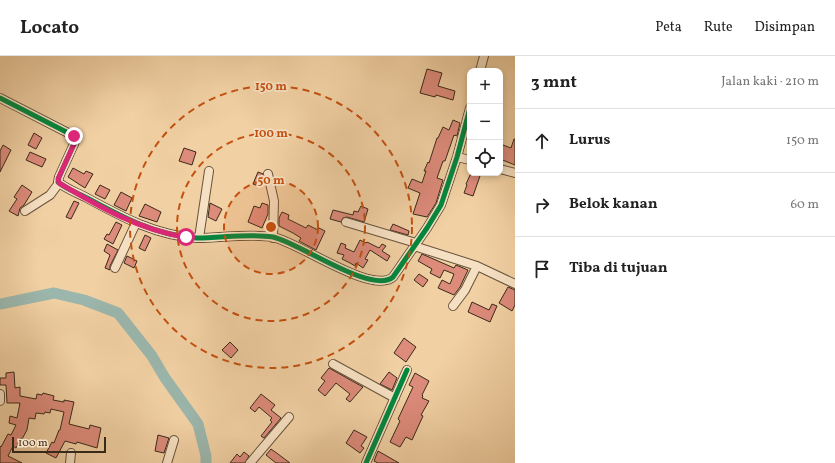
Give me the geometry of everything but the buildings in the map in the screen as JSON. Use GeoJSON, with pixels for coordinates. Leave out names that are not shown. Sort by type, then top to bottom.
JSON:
{"type":"FeatureCollection","features":[{"type":"Feature","properties":{"kind":"street"},"geometry":{"type":"LineString","coordinates":[[481,68],[484,56]]}},
{"type":"Feature","properties":{"kind":"street"},"geometry":{"type":"LineString","coordinates":[[0,98],[75,137],[74,144],[59,177],[59,183],[50,195],[25,211]]}},
{"type":"Feature","properties":{"kind":"street"},"geometry":{"type":"LineString","coordinates":[[59,183],[120,216],[170,235],[199,238],[232,236],[273,238],[290,243],[363,278],[386,280],[391,278],[441,205],[457,157],[467,119]]}},
{"type":"Feature","properties":{"kind":"street"},"geometry":{"type":"LineString","coordinates":[[457,157],[467,159]]}},
{"type":"Feature","properties":{"kind":"street"},"geometry":{"type":"LineString","coordinates":[[503,170],[515,173]]}},
{"type":"Feature","properties":{"kind":"street"},"geometry":{"type":"LineString","coordinates":[[199,238],[209,171]]}},
{"type":"Feature","properties":{"kind":"street"},"geometry":{"type":"LineString","coordinates":[[268,174],[274,200],[273,238]]}},
{"type":"Feature","properties":{"kind":"street"},"geometry":{"type":"LineString","coordinates":[[346,222],[477,266],[515,284]]}},
{"type":"Feature","properties":{"kind":"street"},"geometry":{"type":"LineString","coordinates":[[115,268],[136,223]]}},
{"type":"Feature","properties":{"kind":"street"},"geometry":{"type":"LineString","coordinates":[[453,306],[465,290],[477,266]]}},
{"type":"Feature","properties":{"kind":"street"},"geometry":{"type":"LineString","coordinates":[[333,364],[394,398]]}},
{"type":"Feature","properties":{"kind":"street"},"geometry":{"type":"LineString","coordinates":[[366,463],[407,370]]}},
{"type":"Feature","properties":{"kind":"street"},"geometry":{"type":"LineString","coordinates":[[0,394],[0,401]]}},
{"type":"Feature","properties":{"kind":"street"},"geometry":{"type":"LineString","coordinates":[[250,463],[289,417]]}},
{"type":"Feature","properties":{"kind":"street"},"geometry":{"type":"LineString","coordinates":[[167,463],[174,440]]}},
{"type":"Feature","properties":{"kind":"street"},"geometry":{"type":"LineString","coordinates":[[70,463],[71,453]]}},
{"type":"Feature","properties":{"kind":"waterway"},"geometry":{"type":"LineString","coordinates":[[0,304],[54,293],[84,300],[118,313],[152,356],[165,378],[198,424],[206,456],[206,463]]}},
{"type":"Feature","properties":{"kind":"cycle path"},"geometry":{"type":"LineString","coordinates":[[0,98],[74,136],[74,144],[58,182],[68,189],[113,212],[168,234],[197,238],[245,236],[273,237],[285,241],[353,274],[369,279],[383,281],[393,277],[441,205],[457,157],[467,119]]}},
{"type":"Feature","properties":{"kind":"cycle path"},"geometry":{"type":"LineString","coordinates":[[366,463],[407,370]]}},
{"type":"Feature","properties":{"kind":"route"},"geometry":{"type":"LineString","coordinates":[[74,136],[74,144],[58,179],[59,183],[120,216],[164,233],[186,237]]}}]}
